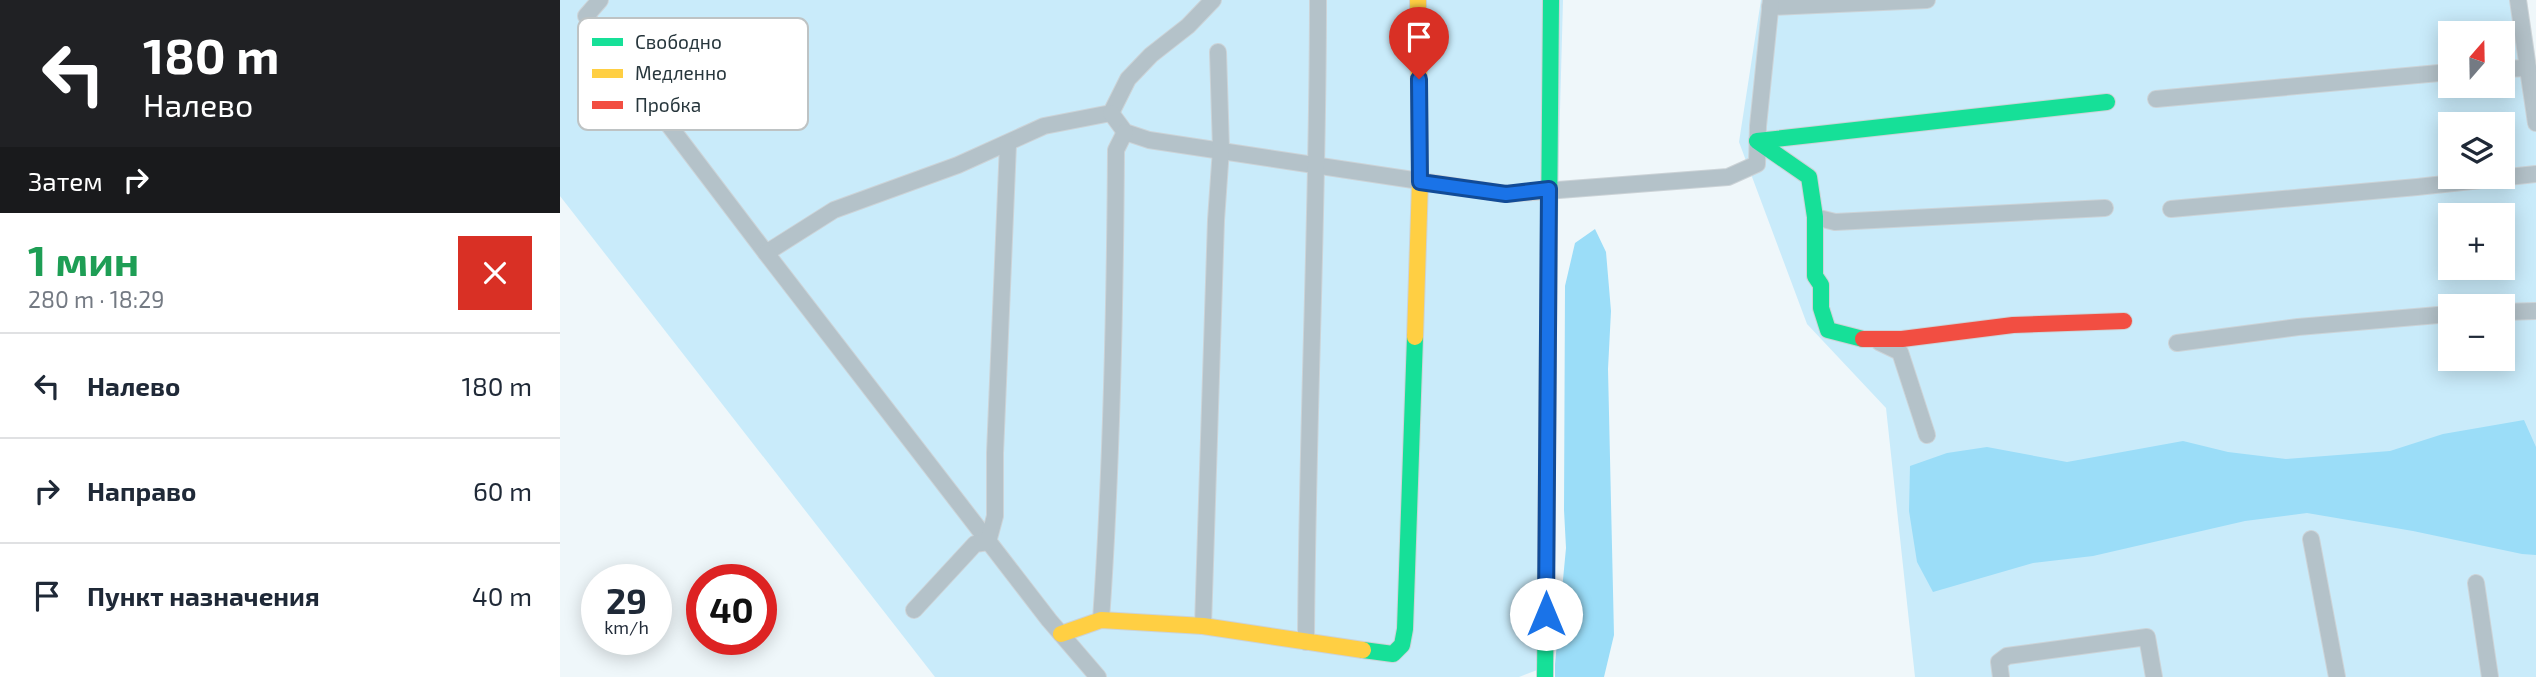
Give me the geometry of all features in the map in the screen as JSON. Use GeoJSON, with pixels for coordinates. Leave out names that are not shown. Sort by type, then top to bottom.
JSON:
{"type":"FeatureCollection","features":[{"type":"Feature","properties":{"kind":"street"},"geometry":{"type":"LineString","coordinates":[[588,18],[586,16],[600,0]]}},
{"type":"Feature","properties":{"kind":"street"},"geometry":{"type":"LineString","coordinates":[[1111,113],[1128,79],[1213,0]]}},
{"type":"Feature","properties":{"kind":"street"},"geometry":{"type":"LineString","coordinates":[[1306,642],[1307,487],[1318,166],[1318,0]]}},
{"type":"Feature","properties":{"kind":"street"},"geometry":{"type":"LineString","coordinates":[[1062,634],[1101,620],[1203,626],[1393,654],[1402,645],[1405,629],[1420,182],[1418,0]]}},
{"type":"Feature","properties":{"kind":"street"},"geometry":{"type":"LineString","coordinates":[[1545,677],[1551,0]]}},
{"type":"Feature","properties":{"kind":"street"},"geometry":{"type":"LineString","coordinates":[[1111,113],[1125,132],[1149,140],[1506,194],[1728,177],[1757,164],[1771,3],[1927,0]]}},
{"type":"Feature","properties":{"kind":"street"},"geometry":{"type":"LineString","coordinates":[[2518,0],[2536,123]]}},
{"type":"Feature","properties":{"kind":"street"},"geometry":{"type":"LineString","coordinates":[[1203,626],[1215,246],[1221,149],[1217,52]]}},
{"type":"Feature","properties":{"kind":"street"},"geometry":{"type":"LineString","coordinates":[[2515,68],[2528,68]]}},
{"type":"Feature","properties":{"kind":"street"},"geometry":{"type":"LineString","coordinates":[[2156,99],[2438,73]]}},
{"type":"Feature","properties":{"kind":"street"},"geometry":{"type":"LineString","coordinates":[[1757,141],[2107,102]]}},
{"type":"Feature","properties":{"kind":"street"},"geometry":{"type":"LineString","coordinates":[[766,253],[834,210],[958,165],[1044,126],[1111,113]]}},
{"type":"Feature","properties":{"kind":"street"},"geometry":{"type":"LineString","coordinates":[[673,130],[988,542],[1098,677]]}},
{"type":"Feature","properties":{"kind":"street"},"geometry":{"type":"LineString","coordinates":[[1101,620],[1108,539],[1116,150],[1125,132]]}},
{"type":"Feature","properties":{"kind":"street"},"geometry":{"type":"LineString","coordinates":[[1757,141],[1809,177],[1815,217],[1815,276],[1821,285],[1821,308],[1828,330],[1850,339],[1879,342],[1979,327],[2124,321]]}},
{"type":"Feature","properties":{"kind":"street"},"geometry":{"type":"LineString","coordinates":[[988,542],[995,516],[1008,144]]}},
{"type":"Feature","properties":{"kind":"street"},"geometry":{"type":"LineString","coordinates":[[2171,209],[2536,174]]}},
{"type":"Feature","properties":{"kind":"street"},"geometry":{"type":"LineString","coordinates":[[1815,217],[1835,222],[2105,208]]}},
{"type":"Feature","properties":{"kind":"street"},"geometry":{"type":"LineString","coordinates":[[2515,312],[2536,311]]}},
{"type":"Feature","properties":{"kind":"street"},"geometry":{"type":"LineString","coordinates":[[2178,343],[2298,327],[2438,315]]}},
{"type":"Feature","properties":{"kind":"street"},"geometry":{"type":"LineString","coordinates":[[1879,342],[1900,352],[1927,435]]}},
{"type":"Feature","properties":{"kind":"street"},"geometry":{"type":"LineString","coordinates":[[2311,539],[2337,677]]}},
{"type":"Feature","properties":{"kind":"street"},"geometry":{"type":"LineString","coordinates":[[914,610],[975,544],[988,542]]}},
{"type":"Feature","properties":{"kind":"street"},"geometry":{"type":"LineString","coordinates":[[2476,583],[2490,677]]}},
{"type":"Feature","properties":{"kind":"street"},"geometry":{"type":"LineString","coordinates":[[2001,677],[1999,662],[2007,656],[2147,637],[2154,677]]}},
{"type":"Feature","properties":{"kind":"shaded area"},"geometry":{"type":"Polygon","coordinates":[[[560,0],[1563,0],[1545,667],[1519,677],[935,677],[560,196],[560,0]]]}},
{"type":"Feature","properties":{"kind":"shaded area"},"geometry":{"type":"Polygon","coordinates":[[[1761,0],[2519,0],[2536,126],[2536,677],[1915,677],[1886,408],[1807,324],[1739,142],[1761,0]]]}},
{"type":"Feature","properties":{"kind":"shaded area"},"geometry":{"type":"Polygon","coordinates":[[[1595,229],[1606,252],[1611,311],[1608,369],[1614,635],[1604,677],[1555,677],[1566,548],[1565,286],[1575,243],[1595,229]]]}},
{"type":"Feature","properties":{"kind":"shaded area"},"geometry":{"type":"Polygon","coordinates":[[[2524,420],[2536,447],[2536,555],[2307,513],[2245,521],[2093,556],[2033,563],[1933,592],[1917,562],[1909,511],[1910,466],[1947,453],[1987,447],[2067,462],[2183,441],[2228,452],[2286,459],[2390,451],[2443,434],[2524,420]]]}},
{"type":"Feature","properties":{"kind":"traffic: fast"},"geometry":{"type":"LineString","coordinates":[[1545,677],[1551,0]]}},
{"type":"Feature","properties":{"kind":"traffic: fast"},"geometry":{"type":"LineString","coordinates":[[1863,339],[1828,330],[1821,308],[1821,285],[1815,276],[1815,217],[1809,177],[1757,141],[2107,102]]}},
{"type":"Feature","properties":{"kind":"traffic: fast"},"geometry":{"type":"LineString","coordinates":[[1363,650],[1393,654],[1402,645],[1405,629],[1415,337]]}},
{"type":"Feature","properties":{"kind":"traffic: slow"},"geometry":{"type":"LineString","coordinates":[[1415,337],[1420,182],[1418,0]]}},
{"type":"Feature","properties":{"kind":"traffic: slow"},"geometry":{"type":"LineString","coordinates":[[1061,634],[1101,620],[1203,626],[1363,650]]}},
{"type":"Feature","properties":{"kind":"traffic: jam"},"geometry":{"type":"LineString","coordinates":[[1863,339],[1902,339],[2013,325],[2124,321]]}},
{"type":"Feature","properties":{"kind":"route"},"geometry":{"type":"LineString","coordinates":[[1419,79],[1420,182],[1506,194],[1549,189],[1546,614]]}}]}
